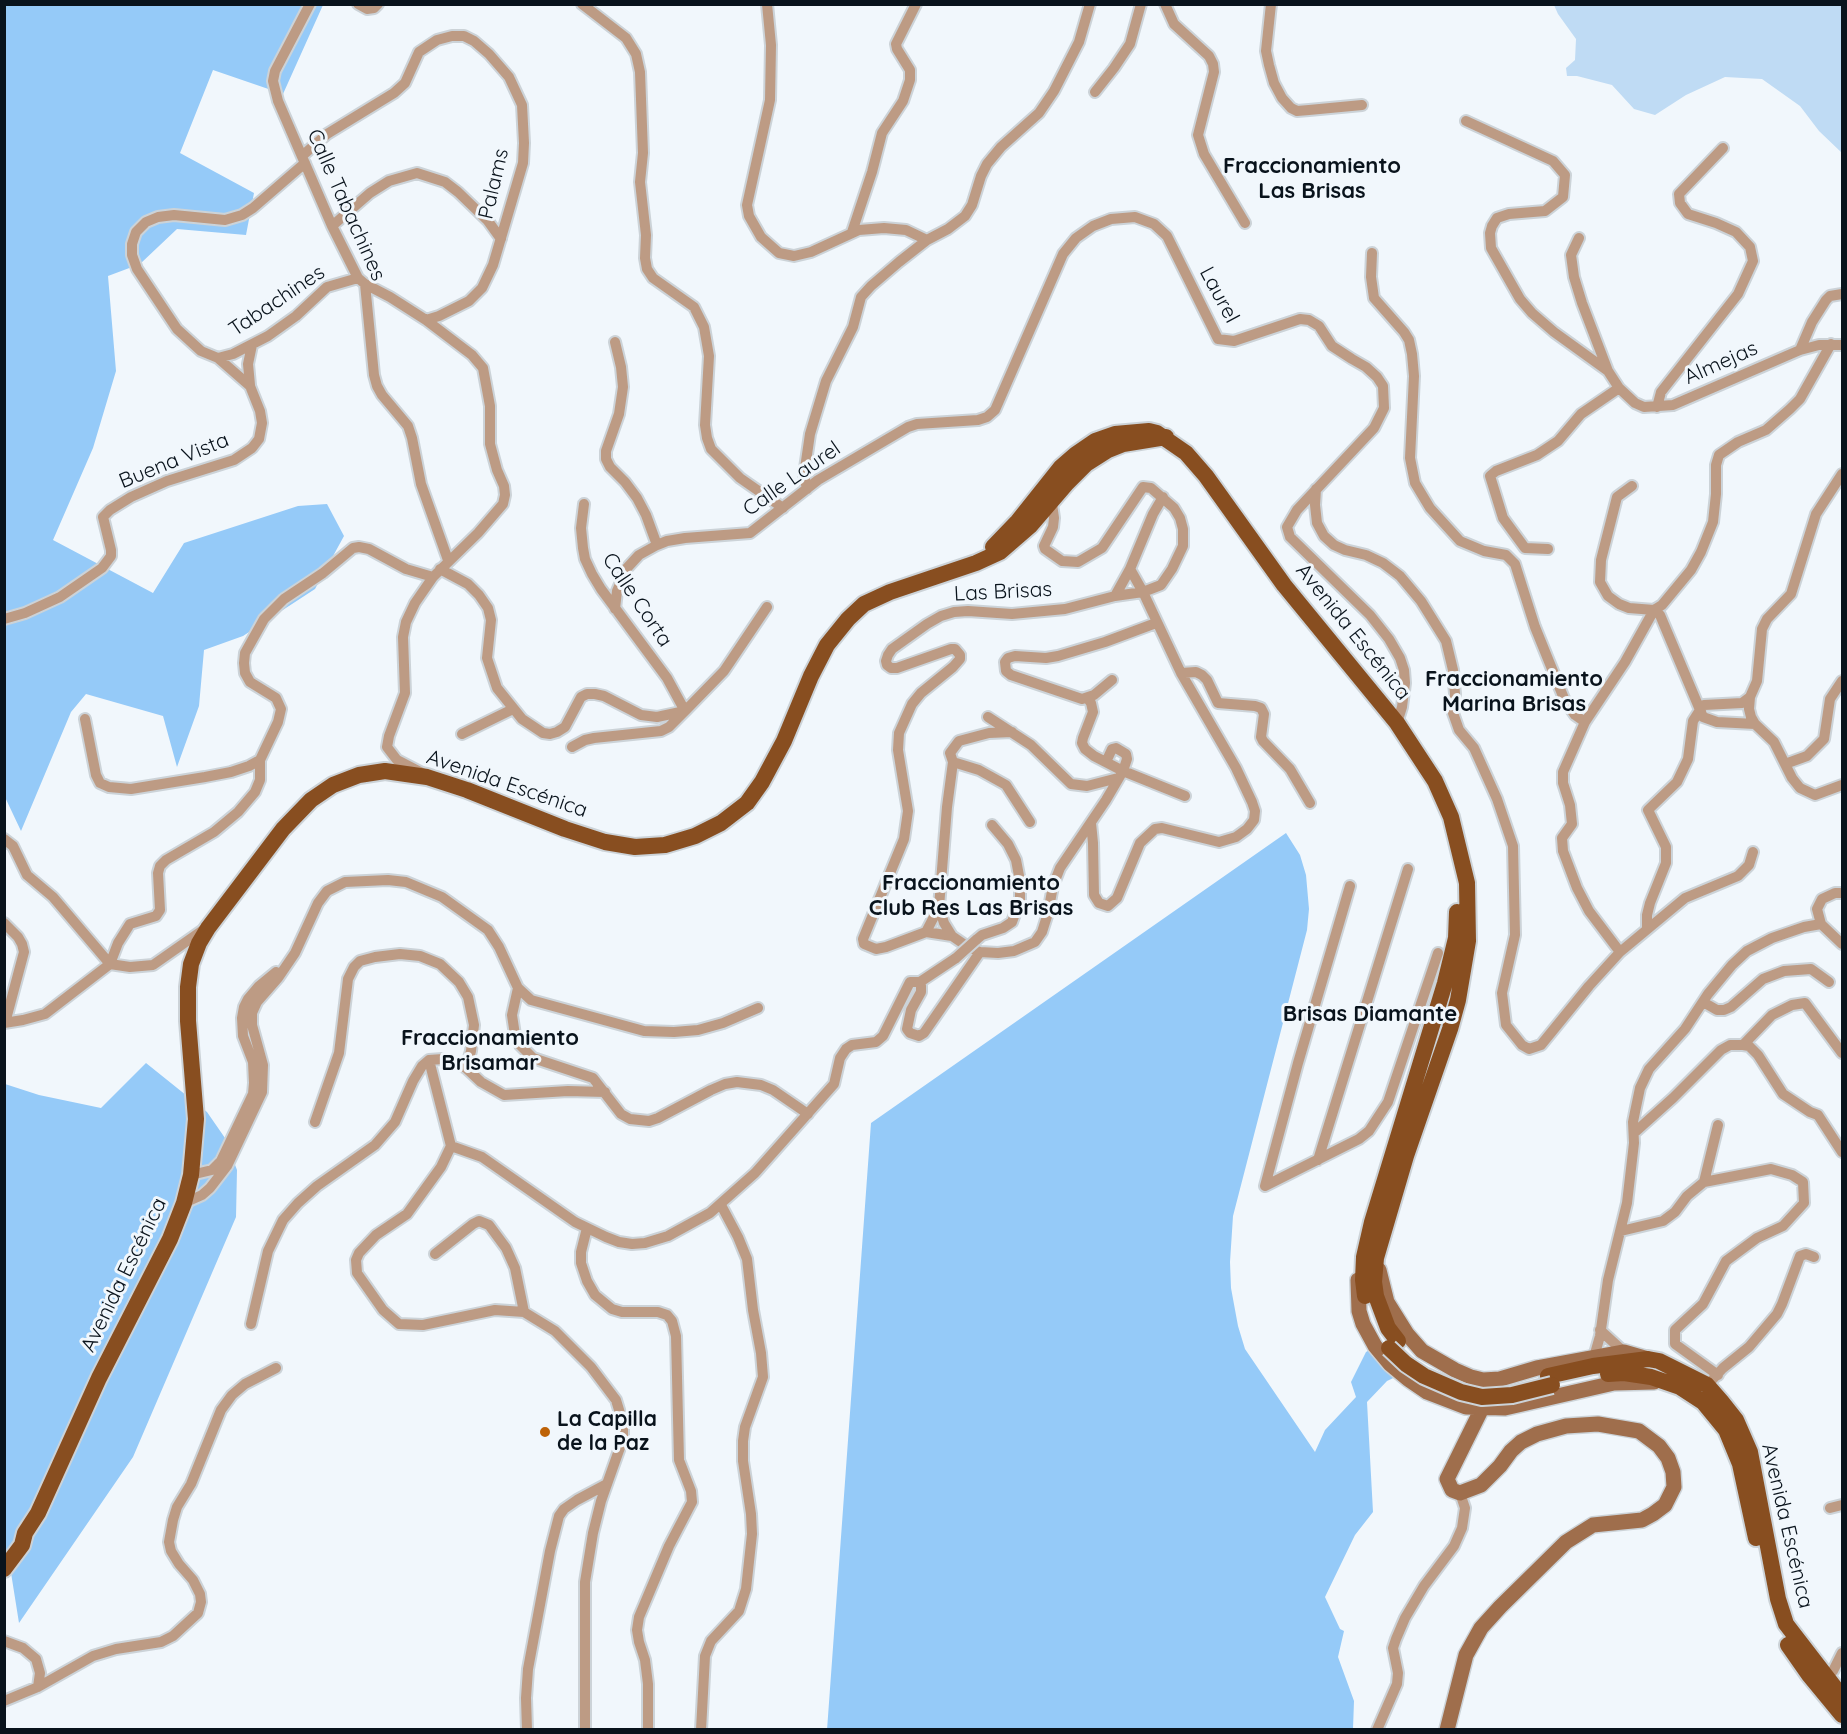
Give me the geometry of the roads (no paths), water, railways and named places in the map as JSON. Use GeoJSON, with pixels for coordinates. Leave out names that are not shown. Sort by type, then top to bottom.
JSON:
{"type":"FeatureCollection","features":[{"type":"Feature","properties":{"kind":"main road","name":"Avenida Escénica"},"geometry":{"type":"LineString","coordinates":[[4,1554],[25,1533],[38,1513],[99,1378],[170,1239],[184,1203],[191,1175],[196,1119],[188,1021],[188,987],[191,964],[199,943],[208,927],[283,829],[311,800],[333,785],[359,775],[385,771],[427,777],[605,842],[635,847],[665,845],[695,836],[721,823],[747,803],[757,789],[784,741],[811,676],[827,645],[848,619],[864,604],[890,592],[976,563],[1050,492],[1069,460],[1095,441],[1115,434],[1157,432],[1186,453],[1206,476],[1284,585],[1397,723],[1435,781],[1450,817],[1467,883],[1468,941],[1458,1000],[1370,1257]]}},
{"type":"Feature","properties":{"kind":"main road"},"geometry":{"type":"LineString","coordinates":[[1461,860],[1456,938],[1429,1040],[1372,1222],[1370,1257],[1363,1280],[1369,1313],[1377,1333],[1394,1345],[1406,1364],[1424,1376],[1461,1392],[1482,1397],[1512,1395],[1593,1366],[1648,1359]]}},
{"type":"Feature","properties":{"kind":"main road"},"geometry":{"type":"LineString","coordinates":[[1429,1040],[1441,1028],[1447,1014],[1458,1000]]}},
{"type":"Feature","properties":{"kind":"main road"},"geometry":{"type":"LineString","coordinates":[[1429,1040],[1432,1054],[1430,1087]]}},
{"type":"Feature","properties":{"kind":"main road"},"geometry":{"type":"LineString","coordinates":[[1370,1257],[1387,1302],[1407,1334],[1422,1351],[1471,1377],[1496,1380],[1538,1368],[1624,1352],[1659,1360],[1676,1380],[1703,1402],[1726,1430],[1740,1464],[1767,1599],[1779,1633],[1842,1715]]}},
{"type":"Feature","properties":{"kind":"main road"},"geometry":{"type":"LineString","coordinates":[[1370,1257],[1358,1277],[1359,1311],[1363,1324],[1375,1346],[1390,1364],[1427,1392],[1466,1407],[1482,1409],[1505,1407],[1614,1383],[1676,1380]]}},
{"type":"Feature","properties":{"kind":"main road"},"geometry":{"type":"LineString","coordinates":[[1550,1381],[1624,1373],[1676,1380]]}},
{"type":"Feature","properties":{"kind":"main road"},"geometry":{"type":"LineString","coordinates":[[1447,1730],[1466,1655],[1481,1628],[1566,1542],[1593,1525],[1642,1520],[1665,1505],[1674,1487],[1673,1472],[1668,1458],[1659,1446],[1639,1431],[1598,1424],[1552,1429],[1521,1442],[1481,1485],[1460,1493],[1452,1490],[1447,1479],[1496,1380]]}},
{"type":"Feature","properties":{"kind":"main road","name":"Avenida Escénica"},"geometry":{"type":"LineString","coordinates":[[1676,1380],[1712,1380],[1736,1420],[1750,1452],[1778,1599],[1786,1624],[1842,1697]]}},
{"type":"Feature","properties":{"kind":"main road","name":"Avenida Escénica"},"geometry":{"type":"LineString","coordinates":[[4,1569],[22,1545],[25,1533]]}},
{"type":"Feature","properties":{"kind":"street","name":"Calle Tabachines"},"geometry":{"type":"LineString","coordinates":[[310,4],[280,60],[273,81],[278,101],[332,226],[362,281],[377,386],[408,426],[421,484],[448,560]]}},
{"type":"Feature","properties":{"kind":"street"},"geometry":{"type":"LineString","coordinates":[[358,4],[367,9],[374,8],[378,4]]}},
{"type":"Feature","properties":{"kind":"street"},"geometry":{"type":"LineString","coordinates":[[582,4],[626,38],[636,54],[640,72],[643,153],[640,182],[647,269],[653,278],[694,307],[704,327],[709,356],[706,438],[711,449],[740,478],[783,508]]}},
{"type":"Feature","properties":{"kind":"street"},"geometry":{"type":"LineString","coordinates":[[767,4],[771,45],[770,100],[747,205],[749,216],[766,242],[779,253],[794,256],[811,252],[852,232],[884,228],[906,230],[927,240]]}},
{"type":"Feature","properties":{"kind":"street"},"geometry":{"type":"LineString","coordinates":[[852,232],[882,133],[903,101],[910,80],[910,70],[896,44],[916,4]]}},
{"type":"Feature","properties":{"kind":"street"},"geometry":{"type":"LineString","coordinates":[[807,489],[804,475],[813,424],[826,381],[853,327],[861,297],[927,240],[948,229],[965,216],[972,205],[987,164],[1001,147],[1039,113],[1072,57],[1087,20],[1090,4]]}},
{"type":"Feature","properties":{"kind":"street"},"geometry":{"type":"LineString","coordinates":[[1095,92],[1130,44],[1141,4]]}},
{"type":"Feature","properties":{"kind":"street"},"geometry":{"type":"LineString","coordinates":[[1165,4],[1174,24],[1209,56],[1213,64],[1212,78],[1198,135],[1204,154],[1245,224]]}},
{"type":"Feature","properties":{"kind":"street"},"geometry":{"type":"LineString","coordinates":[[1271,4],[1266,51],[1278,90],[1291,108],[1310,110],[1362,105]]}},
{"type":"Feature","properties":{"kind":"street","name":"Palams"},"geometry":{"type":"LineString","coordinates":[[303,159],[327,134],[394,93],[405,83],[419,52],[429,44],[452,36],[464,36],[489,54],[509,77],[522,105],[523,163],[493,265],[482,288],[469,301],[426,320]]}},
{"type":"Feature","properties":{"kind":"street"},"geometry":{"type":"LineString","coordinates":[[1466,122],[1553,161],[1565,175],[1566,185],[1563,197],[1545,211],[1509,214],[1497,218],[1490,233],[1491,248],[1520,299],[1532,313],[1608,371]]}},
{"type":"Feature","properties":{"kind":"street"},"geometry":{"type":"LineString","coordinates":[[1578,238],[1571,255],[1574,277],[1608,371],[1619,388],[1635,403],[1644,407],[1657,407],[1661,392],[1738,294],[1753,261],[1750,247],[1736,232],[1688,214],[1680,204],[1679,194],[1723,148]]}},
{"type":"Feature","properties":{"kind":"street","name":"Buena Vista"},"geometry":{"type":"LineString","coordinates":[[4,619],[25,613],[60,597],[102,568],[111,556],[103,517],[110,510],[131,496],[166,481],[234,460],[252,448],[259,439],[262,423],[260,411],[250,386],[218,358],[201,351],[177,330],[136,269],[132,244],[136,232],[146,222],[158,217],[174,215],[225,220],[242,215],[253,208],[303,159]]}},
{"type":"Feature","properties":{"kind":"street"},"geometry":{"type":"LineString","coordinates":[[332,226],[389,181],[417,173],[445,182],[458,192],[488,221],[501,239]]}},
{"type":"Feature","properties":{"kind":"street","name":"Laurel"},"geometry":{"type":"LineString","coordinates":[[987,417],[995,410],[1063,254],[1076,238],[1093,226],[1111,219],[1135,217],[1154,224],[1167,236],[1218,339],[1234,341],[1300,319],[1309,320],[1319,326],[1332,346],[1366,367],[1377,377],[1383,386],[1385,400],[1379,419],[1355,450],[1289,520],[1287,532],[1370,615],[1389,639],[1404,670],[1402,706],[1397,723]]}},
{"type":"Feature","properties":{"kind":"street"},"geometry":{"type":"LineString","coordinates":[[1372,253],[1371,277],[1374,298],[1404,332],[1409,340],[1412,354],[1414,399],[1410,458],[1415,483],[1430,508],[1460,541],[1484,551],[1506,555],[1515,564],[1535,627],[1565,701],[1575,716],[1585,723]]}},
{"type":"Feature","properties":{"kind":"street"},"geometry":{"type":"LineString","coordinates":[[362,281],[426,320],[472,355],[483,368],[490,406],[490,444],[497,471],[504,486],[503,504],[478,533],[436,573],[415,603],[406,622],[403,637],[405,693],[387,747],[397,760],[427,777]]}},
{"type":"Feature","properties":{"kind":"street","name":"Tabachines"},"geometry":{"type":"LineString","coordinates":[[218,358],[252,345],[296,316],[327,287],[362,281]]}},
{"type":"Feature","properties":{"kind":"street"},"geometry":{"type":"LineString","coordinates":[[1800,350],[1812,322],[1826,300],[1830,296],[1842,294]]}},
{"type":"Feature","properties":{"kind":"street"},"geometry":{"type":"LineString","coordinates":[[615,342],[623,387],[619,414],[606,451],[606,459],[610,467],[637,498],[657,545]]}},
{"type":"Feature","properties":{"kind":"street"},"geometry":{"type":"LineString","coordinates":[[250,386],[248,364],[252,345]]}},
{"type":"Feature","properties":{"kind":"street"},"geometry":{"type":"LineString","coordinates":[[1620,952],[1589,912],[1563,851],[1562,838],[1572,824],[1570,805],[1563,783],[1563,772],[1585,723],[1626,662],[1653,610],[1662,605],[1691,570],[1701,552],[1713,522],[1716,465],[1719,455],[1738,442],[1766,429],[1790,409],[1800,399],[1837,345]]}},
{"type":"Feature","properties":{"kind":"street","name":"Almejas"},"geometry":{"type":"LineString","coordinates":[[1657,407],[1673,405],[1800,350],[1837,345]]}},
{"type":"Feature","properties":{"kind":"street"},"geometry":{"type":"LineString","coordinates":[[1548,549],[1525,548],[1503,518],[1490,476],[1496,471],[1537,454],[1558,441],[1581,414],[1619,388]]}},
{"type":"Feature","properties":{"kind":"street","name":"Calle Laurel"},"geometry":{"type":"LineString","coordinates":[[615,609],[617,591],[627,568],[639,555],[657,545],[685,538],[750,533],[818,480],[908,427],[917,424],[978,420],[987,417]]}},
{"type":"Feature","properties":{"kind":"street"},"geometry":{"type":"LineString","coordinates":[[1842,474],[1816,514],[1791,594],[1767,619],[1762,629],[1757,681],[1750,697],[1749,712],[1755,724],[1774,742],[1800,788],[1815,795],[1842,784]]}},
{"type":"Feature","properties":{"kind":"street"},"geometry":{"type":"LineString","coordinates":[[1632,486],[1617,498],[1601,560],[1600,582],[1608,596],[1618,604],[1629,608],[1653,610],[1660,615],[1703,717],[1717,722],[1755,724]]}},
{"type":"Feature","properties":{"kind":"street"},"geometry":{"type":"LineString","coordinates":[[1050,492],[1053,527],[1044,544],[1045,549],[1062,561],[1078,562],[1102,548],[1143,487],[1151,488],[1174,508],[1183,529],[1183,546],[1161,585],[1152,612]]}},
{"type":"Feature","properties":{"kind":"street"},"geometry":{"type":"LineString","coordinates":[[1316,489],[1317,523],[1324,536],[1334,545],[1383,563],[1400,576],[1421,601],[1446,641],[1453,670],[1455,694],[1453,713],[1460,730],[1473,748],[1497,799],[1513,846],[1515,935],[1502,993],[1506,1024],[1522,1045],[1530,1049],[1541,1045],[1620,952],[1685,898],[1738,876],[1749,865],[1753,852]]}},
{"type":"Feature","properties":{"kind":"street"},"geometry":{"type":"LineString","coordinates":[[1115,596],[1163,497]]}},
{"type":"Feature","properties":{"kind":"street","name":"Calle Corta"},"geometry":{"type":"LineString","coordinates":[[584,504],[581,528],[585,559],[601,589],[667,678],[685,711]]}},
{"type":"Feature","properties":{"kind":"street"},"geometry":{"type":"LineString","coordinates":[[4,922],[18,937],[24,952],[5,1023],[45,1014],[110,964],[118,943],[130,924],[156,916],[160,910],[158,873],[160,866],[166,860],[214,832],[238,812],[255,792],[260,780],[260,760],[278,722],[281,709],[276,698],[250,682],[245,673],[245,654],[252,640],[264,619],[274,608],[323,573],[344,554],[358,547],[369,549],[406,569],[436,573],[468,585],[479,595],[488,608],[491,620],[487,658],[497,688],[513,709],[531,726],[543,733],[550,734],[565,727],[581,697],[587,694],[604,696],[641,715],[657,717],[685,711]]}},
{"type":"Feature","properties":{"kind":"street"},"geometry":{"type":"LineString","coordinates":[[1091,823],[1094,895],[1100,903],[1108,906],[1116,898],[1140,843],[1148,833],[1162,828],[1220,842],[1236,837],[1254,820],[1255,811],[1252,802],[1236,768],[1180,673],[1130,569]]}},
{"type":"Feature","properties":{"kind":"street","name":"Las Brisas"},"geometry":{"type":"LineString","coordinates":[[952,936],[926,932],[876,949],[864,944],[863,939],[904,839],[908,811],[898,750],[899,732],[912,704],[921,693],[960,659],[955,649],[951,649],[897,668],[891,668],[886,661],[888,655],[892,649],[927,624],[954,612],[1012,614],[1065,609],[1115,596],[1143,592],[1161,585]]}},
{"type":"Feature","properties":{"kind":"street"},"geometry":{"type":"LineString","coordinates":[[572,747],[594,738],[661,731],[669,727],[724,671],[767,607]]}},
{"type":"Feature","properties":{"kind":"street"},"geometry":{"type":"LineString","coordinates":[[1112,680],[1088,699],[1073,698],[1011,675],[1006,671],[1005,662],[1014,656],[1046,658],[1058,656],[1156,623]]}},
{"type":"Feature","properties":{"kind":"street"},"geometry":{"type":"LineString","coordinates":[[1180,673],[1196,672],[1202,675],[1207,680],[1218,703],[1260,708],[1264,714],[1261,737],[1263,741],[1290,769],[1310,802]]}},
{"type":"Feature","properties":{"kind":"street"},"geometry":{"type":"LineString","coordinates":[[1785,764],[1808,756],[1824,739],[1830,699],[1842,681]]}},
{"type":"Feature","properties":{"kind":"street"},"geometry":{"type":"LineString","coordinates":[[1647,928],[1650,903],[1666,863],[1666,847],[1648,810],[1677,782],[1688,759],[1693,721],[1704,705],[1742,703],[1750,697]]}},
{"type":"Feature","properties":{"kind":"street"},"geometry":{"type":"LineString","coordinates":[[1088,699],[1092,703],[1092,712],[1082,743],[1085,749],[1121,774],[1185,796]]}},
{"type":"Feature","properties":{"kind":"street"},"geometry":{"type":"LineString","coordinates":[[462,734],[513,709]]}},
{"type":"Feature","properties":{"kind":"street"},"geometry":{"type":"LineString","coordinates":[[988,717],[1030,745],[1071,784],[1087,786],[1121,774]]}},
{"type":"Feature","properties":{"kind":"street"},"geometry":{"type":"LineString","coordinates":[[85,719],[96,776],[100,783],[109,787],[131,789],[205,777],[231,772],[260,760]]}},
{"type":"Feature","properties":{"kind":"street"},"geometry":{"type":"LineString","coordinates":[[1012,732],[989,733],[959,741],[950,753],[954,762],[947,807],[939,907],[944,923],[952,936],[980,952],[998,954],[1014,951],[1035,942],[1042,932],[1053,886],[1060,868],[1121,774],[1127,759],[1126,754],[1119,748],[1112,749],[1106,762]]}},
{"type":"Feature","properties":{"kind":"street"},"geometry":{"type":"LineString","coordinates":[[954,762],[979,770],[1006,785],[1030,822]]}},
{"type":"Feature","properties":{"kind":"street"},"geometry":{"type":"LineString","coordinates":[[452,1146],[482,1157],[587,1228],[619,1242],[645,1243],[682,1229],[721,1205],[755,1173],[834,1084],[840,1058],[846,1049],[852,1045],[876,1042],[883,1036],[910,982],[920,982],[956,958],[982,935],[1012,922],[1020,900],[1020,881],[1016,860],[1008,844],[992,825]]}},
{"type":"Feature","properties":{"kind":"street"},"geometry":{"type":"LineString","coordinates":[[4,839],[13,846],[27,875],[53,897],[110,964],[130,967],[153,965],[208,927]]}},
{"type":"Feature","properties":{"kind":"street"},"geometry":{"type":"LineString","coordinates":[[1318,1160],[1408,869]]}},
{"type":"Feature","properties":{"kind":"street"},"geometry":{"type":"LineString","coordinates":[[184,1203],[202,1195],[227,1166],[262,1092],[262,1065],[252,1025],[252,1013],[256,1002],[278,978],[300,945],[318,903],[327,891],[345,882],[388,880],[406,882],[442,897],[488,930],[499,947],[518,988],[531,1000],[644,1031],[674,1032],[698,1029],[723,1023],[758,1008]]}},
{"type":"Feature","properties":{"kind":"street"},"geometry":{"type":"LineString","coordinates":[[1350,886],[1265,1186],[1359,1140],[1369,1131],[1388,1102],[1438,953]]}},
{"type":"Feature","properties":{"kind":"street"},"geometry":{"type":"LineString","coordinates":[[1842,894],[1835,893],[1822,899],[1817,909],[1821,924],[1842,944]]}},
{"type":"Feature","properties":{"kind":"street"},"geometry":{"type":"LineString","coordinates":[[926,932],[939,907]]}},
{"type":"Feature","properties":{"kind":"street"},"geometry":{"type":"LineString","coordinates":[[1594,1357],[1598,1346],[1608,1280],[1627,1203],[1636,1104],[1640,1088],[1649,1069],[1685,1029],[1732,965],[1747,951],[1772,938],[1821,924]]}},
{"type":"Feature","properties":{"kind":"street"},"geometry":{"type":"LineString","coordinates":[[920,982],[921,992],[907,1022],[907,1029],[915,1036],[924,1033],[980,952]]}},
{"type":"Feature","properties":{"kind":"street"},"geometry":{"type":"LineString","coordinates":[[315,1122],[339,1053],[348,979],[360,961],[400,954],[420,956],[440,964],[459,982],[468,997],[474,1025],[471,1051],[466,1068]]}},
{"type":"Feature","properties":{"kind":"street"},"geometry":{"type":"LineString","coordinates":[[191,1175],[212,1170],[221,1161],[253,1094],[253,1062],[243,1036],[244,1007],[259,986],[286,966]]}},
{"type":"Feature","properties":{"kind":"street"},"geometry":{"type":"LineString","coordinates":[[1703,1002],[1717,1010],[1724,1010],[1731,1007],[1763,979],[1784,970],[1811,969],[1829,982]]}},
{"type":"Feature","properties":{"kind":"street"},"geometry":{"type":"LineString","coordinates":[[518,988],[512,1014],[515,1035],[526,1053],[533,1058],[593,1077],[621,1114],[638,1121],[649,1121],[725,1084],[747,1082],[774,1090],[808,1114]]}},
{"type":"Feature","properties":{"kind":"street"},"geometry":{"type":"LineString","coordinates":[[1743,1045],[1772,1015],[1792,1005],[1805,1003],[1842,1053]]}},
{"type":"Feature","properties":{"kind":"street"},"geometry":{"type":"LineString","coordinates":[[1826,1031],[1834,1023]]}},
{"type":"Feature","properties":{"kind":"street"},"geometry":{"type":"LineString","coordinates":[[1412,1034],[1429,1040]]}},
{"type":"Feature","properties":{"kind":"street"},"geometry":{"type":"LineString","coordinates":[[1634,1133],[1721,1050],[1730,1045],[1743,1045],[1749,1046],[1758,1055],[1783,1094],[1818,1115],[1842,1152]]}},
{"type":"Feature","properties":{"kind":"street"},"geometry":{"type":"LineString","coordinates":[[251,1324],[268,1251],[283,1220],[317,1186],[375,1145],[395,1122],[413,1081],[422,1066],[429,1060],[444,1059],[466,1068],[481,1082],[504,1095],[568,1091],[605,1092]]}},
{"type":"Feature","properties":{"kind":"street"},"geometry":{"type":"LineString","coordinates":[[429,1060],[452,1146],[441,1167],[407,1214],[376,1235],[359,1253],[356,1260],[357,1273],[383,1310],[399,1324],[423,1325],[495,1310],[524,1312],[555,1331],[591,1367],[616,1400],[623,1423],[623,1439],[592,1533],[585,1582],[585,1730]]}},
{"type":"Feature","properties":{"kind":"street"},"geometry":{"type":"LineString","coordinates":[[1704,1182],[1718,1125]]}},
{"type":"Feature","properties":{"kind":"street"},"geometry":{"type":"LineString","coordinates":[[1621,1232],[1663,1221],[1704,1182],[1772,1169],[1792,1175],[1803,1182],[1804,1203],[1783,1226],[1757,1238],[1726,1261],[1703,1305],[1676,1330],[1675,1344],[1712,1380],[1749,1347],[1777,1314],[1800,1256],[1806,1254],[1814,1257]]}},
{"type":"Feature","properties":{"kind":"street"},"geometry":{"type":"LineString","coordinates":[[701,1730],[705,1656],[711,1641],[739,1611],[749,1571],[752,1514],[742,1441],[763,1377],[747,1260],[721,1205]]}},
{"type":"Feature","properties":{"kind":"street"},"geometry":{"type":"LineString","coordinates":[[435,1254],[473,1224],[479,1221],[484,1222],[506,1248],[515,1268],[524,1312]]}},
{"type":"Feature","properties":{"kind":"street"},"geometry":{"type":"LineString","coordinates":[[587,1228],[581,1252],[581,1263],[595,1295],[612,1309],[622,1312],[658,1312],[667,1315],[672,1321],[676,1336],[679,1460],[691,1491],[692,1502],[669,1546],[639,1617],[637,1630],[645,1660],[648,1684],[648,1730]]}},
{"type":"Feature","properties":{"kind":"street"},"geometry":{"type":"LineString","coordinates":[[1600,1330],[1624,1352]]}},
{"type":"Feature","properties":{"kind":"street"},"geometry":{"type":"LineString","coordinates":[[1496,1380],[1508,1368],[1584,1353],[1590,1350],[1600,1330]]}},
{"type":"Feature","properties":{"kind":"street"},"geometry":{"type":"LineString","coordinates":[[4,1701],[38,1686],[93,1656],[116,1649],[160,1642],[173,1636],[198,1613],[201,1602],[200,1594],[193,1580],[178,1564],[171,1551],[169,1542],[172,1520],[195,1475],[221,1410],[232,1395],[245,1384],[276,1368]]}},
{"type":"Feature","properties":{"kind":"street"},"geometry":{"type":"LineString","coordinates":[[527,1730],[528,1669],[550,1551],[559,1516],[564,1509],[577,1500],[607,1484]]}},
{"type":"Feature","properties":{"kind":"street"},"geometry":{"type":"LineString","coordinates":[[1377,1730],[1397,1684],[1398,1673],[1394,1648],[1396,1639],[1405,1618],[1424,1586],[1454,1546],[1462,1528],[1465,1508],[1460,1493]]}},
{"type":"Feature","properties":{"kind":"street"},"geometry":{"type":"LineString","coordinates":[[1830,1508],[1842,1506]]}},
{"type":"Feature","properties":{"kind":"street"},"geometry":{"type":"LineString","coordinates":[[4,1641],[23,1648],[36,1659],[40,1674],[38,1686]]}},
{"type":"Feature","properties":{"kind":"street"},"geometry":{"type":"LineString","coordinates":[[1825,1676],[1833,1671],[1842,1653]]}},
{"type":"Feature","properties":{"kind":"place","name":"La Capilla de la Paz"},"geometry":{"type":"Point","coordinates":[545,1432]}},
{"type":"Feature","properties":{"kind":"district","name":"Fraccionamiento Las Brisas"},"geometry":{"type":"Point","coordinates":[1312,178]}},
{"type":"Feature","properties":{"kind":"district","name":"Fraccionamiento Marina Brisas"},"geometry":{"type":"Point","coordinates":[1514,692]}},
{"type":"Feature","properties":{"kind":"district","name":"Fraccionamiento Club Res Las Brisas"},"geometry":{"type":"Point","coordinates":[971,896]}},
{"type":"Feature","properties":{"kind":"district","name":"Brisas Diamante"},"geometry":{"type":"Point","coordinates":[1370,1014]}},
{"type":"Feature","properties":{"kind":"district","name":"Fraccionamiento Brisamar"},"geometry":{"type":"Point","coordinates":[490,1050]}}]}
